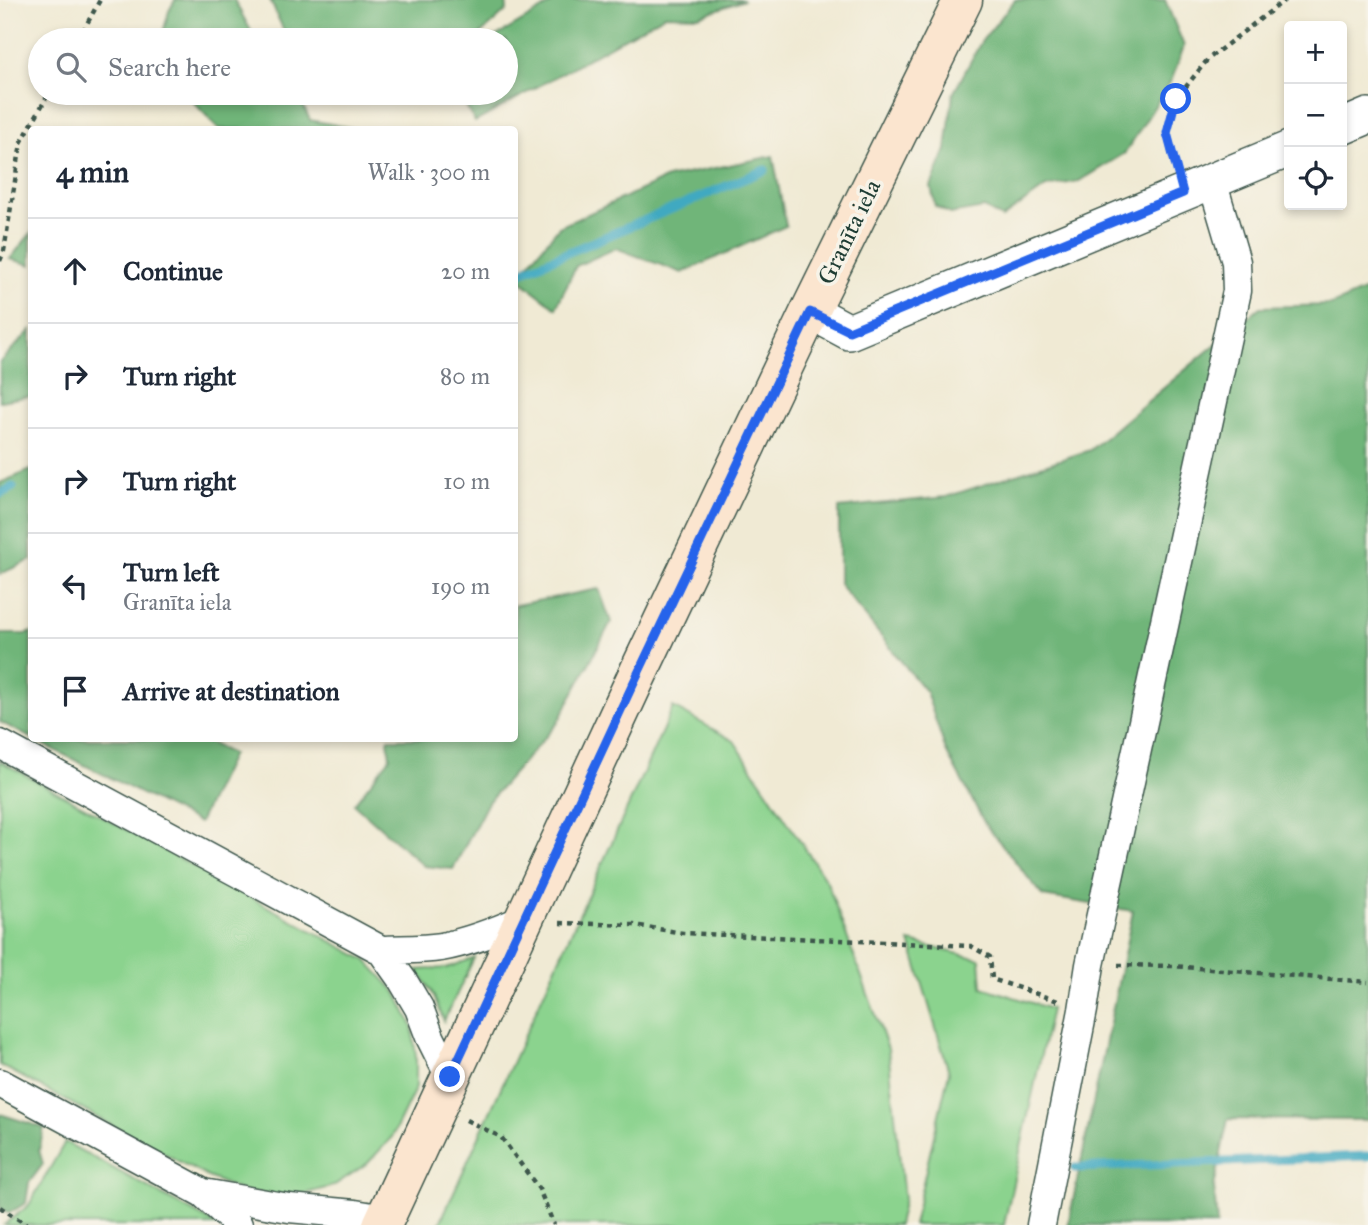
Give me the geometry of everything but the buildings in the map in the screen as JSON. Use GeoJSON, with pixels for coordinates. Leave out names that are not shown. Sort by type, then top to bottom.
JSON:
{"type":"FeatureCollection","features":[{"type":"Feature","properties":{"kind":"main road","name":"Granīta iela"},"geometry":{"type":"LineString","coordinates":[[384,1222],[639,672],[810,312],[963,0]]}},
{"type":"Feature","properties":{"kind":"street"},"geometry":{"type":"LineString","coordinates":[[1347,125],[1368,116]]}},
{"type":"Feature","properties":{"kind":"street"},"geometry":{"type":"LineString","coordinates":[[810,312],[849,331],[1284,151]]}},
{"type":"Feature","properties":{"kind":"street"},"geometry":{"type":"LineString","coordinates":[[1041,1225],[1090,965],[1237,291],[1236,262],[1197,187]]}},
{"type":"Feature","properties":{"kind":"street"},"geometry":{"type":"LineString","coordinates":[[0,744],[381,950],[419,1008],[430,1037],[443,1091]]}},
{"type":"Feature","properties":{"kind":"street"},"geometry":{"type":"LineString","coordinates":[[381,950],[455,945],[524,919]]}},
{"type":"Feature","properties":{"kind":"street"},"geometry":{"type":"LineString","coordinates":[[0,1083],[203,1193],[237,1225]]}},
{"type":"Feature","properties":{"kind":"street"},"geometry":{"type":"LineString","coordinates":[[203,1193],[289,1208],[355,1214],[384,1222]]}},
{"type":"Feature","properties":{"kind":"path"},"geometry":{"type":"LineString","coordinates":[[85,28],[100,0]]}},
{"type":"Feature","properties":{"kind":"path"},"geometry":{"type":"LineString","coordinates":[[1197,187],[1167,133],[1176,99],[1208,59],[1285,0]]}},
{"type":"Feature","properties":{"kind":"path"},"geometry":{"type":"LineString","coordinates":[[31,126],[42,105]]}},
{"type":"Feature","properties":{"kind":"path"},"geometry":{"type":"LineString","coordinates":[[0,261],[4,251],[21,143],[28,130]]}},
{"type":"Feature","properties":{"kind":"path"},"geometry":{"type":"LineString","coordinates":[[524,919],[634,925],[683,933],[971,946],[990,957],[992,979],[1083,1010]]}},
{"type":"Feature","properties":{"kind":"path"},"geometry":{"type":"LineString","coordinates":[[1090,965],[1173,966],[1368,982]]}},
{"type":"Feature","properties":{"kind":"path"},"geometry":{"type":"LineString","coordinates":[[443,1091],[501,1137],[540,1189],[554,1225]]}},
{"type":"Feature","properties":{"kind":"path"},"geometry":{"type":"LineString","coordinates":[[0,1207],[27,1225]]}},
{"type":"Feature","properties":{"kind":"green space"},"geometry":{"type":"Polygon","coordinates":[[[175,0],[234,0],[249,28],[164,28],[175,0]]]}},
{"type":"Feature","properties":{"kind":"green space"},"geometry":{"type":"Polygon","coordinates":[[[270,0],[506,0],[507,10],[487,28],[283,28],[270,0]]]}},
{"type":"Feature","properties":{"kind":"green space"},"geometry":{"type":"Polygon","coordinates":[[[558,0],[744,0],[699,16],[665,15],[518,98],[518,28],[510,28],[558,0]]]}},
{"type":"Feature","properties":{"kind":"green space"},"geometry":{"type":"Polygon","coordinates":[[[1015,0],[1165,0],[1184,46],[1172,79],[1125,153],[1079,181],[1046,187],[1002,218],[984,208],[950,214],[935,206],[931,186],[946,150],[953,94],[981,42],[1015,0]]]}},
{"type":"Feature","properties":{"kind":"green space"},"geometry":{"type":"Polygon","coordinates":[[[196,105],[303,105],[310,120],[341,126],[216,126],[196,105]]]}},
{"type":"Feature","properties":{"kind":"green space"},"geometry":{"type":"Polygon","coordinates":[[[466,105],[505,105],[475,122],[466,105]]]}},
{"type":"Feature","properties":{"kind":"green space"},"geometry":{"type":"Polygon","coordinates":[[[773,156],[786,226],[682,273],[616,248],[576,266],[556,308],[518,279],[559,227],[667,178],[773,156]]]}},
{"type":"Feature","properties":{"kind":"green space"},"geometry":{"type":"Polygon","coordinates":[[[28,237],[28,264],[10,259],[28,237]]]}},
{"type":"Feature","properties":{"kind":"green space"},"geometry":{"type":"Polygon","coordinates":[[[1368,289],[1368,1120],[1228,1119],[1214,1187],[1217,1225],[1068,1225],[1133,911],[1043,896],[985,824],[946,751],[926,692],[839,584],[839,508],[946,497],[1090,450],[1260,307],[1332,305],[1368,289]]]}},
{"type":"Feature","properties":{"kind":"green space"},"geometry":{"type":"Polygon","coordinates":[[[28,333],[28,396],[0,401],[0,362],[28,333]]]}},
{"type":"Feature","properties":{"kind":"green space"},"geometry":{"type":"Polygon","coordinates":[[[28,471],[28,561],[0,574],[0,483],[28,471]]]}},
{"type":"Feature","properties":{"kind":"green space"},"geometry":{"type":"Polygon","coordinates":[[[599,589],[611,622],[557,724],[488,802],[453,869],[424,866],[354,804],[390,758],[388,742],[518,742],[518,604],[599,589]]]}},
{"type":"Feature","properties":{"kind":"green space"},"geometry":{"type":"Polygon","coordinates":[[[0,634],[27,634],[28,736],[0,722],[0,634]]]}},
{"type":"Feature","properties":{"kind":"green space"},"geometry":{"type":"Polygon","coordinates":[[[673,707],[734,741],[827,882],[888,1049],[904,1199],[898,1225],[439,1225],[673,707]]]}},
{"type":"Feature","properties":{"kind":"green space"},"geometry":{"type":"Polygon","coordinates":[[[39,742],[208,742],[232,754],[199,823],[39,742]]]}},
{"type":"Feature","properties":{"kind":"green space"},"geometry":{"type":"Polygon","coordinates":[[[0,761],[366,960],[396,992],[412,1025],[416,1087],[392,1137],[368,1163],[333,1186],[300,1195],[245,1192],[208,1177],[0,1065],[0,761]]]}},
{"type":"Feature","properties":{"kind":"green space"},"geometry":{"type":"Polygon","coordinates":[[[910,942],[980,959],[982,987],[1051,1009],[1004,1225],[913,1225],[949,1072],[910,942]]]}},
{"type":"Feature","properties":{"kind":"green space"},"geometry":{"type":"Polygon","coordinates":[[[474,958],[444,1021],[433,994],[417,970],[447,968],[474,958]]]}},
{"type":"Feature","properties":{"kind":"green space"},"geometry":{"type":"Polygon","coordinates":[[[0,1114],[44,1128],[39,1150],[43,1164],[29,1183],[26,1203],[9,1213],[0,1208],[0,1114]]]}},
{"type":"Feature","properties":{"kind":"green space"},"geometry":{"type":"Polygon","coordinates":[[[65,1142],[217,1225],[4,1225],[29,1205],[65,1142]]]}},
{"type":"Feature","properties":{"kind":"waterway"},"geometry":{"type":"LineString","coordinates":[[518,273],[765,170]]}},
{"type":"Feature","properties":{"kind":"waterway"},"geometry":{"type":"LineString","coordinates":[[0,494],[13,487]]}},
{"type":"Feature","properties":{"kind":"waterway"},"geometry":{"type":"LineString","coordinates":[[1075,1168],[1368,1156]]}},
{"type":"Feature","properties":{"kind":"route"},"geometry":{"type":"LineString","coordinates":[[450,1077],[810,312],[849,331],[1183,193],[1167,133],[1176,99]]}}]}
